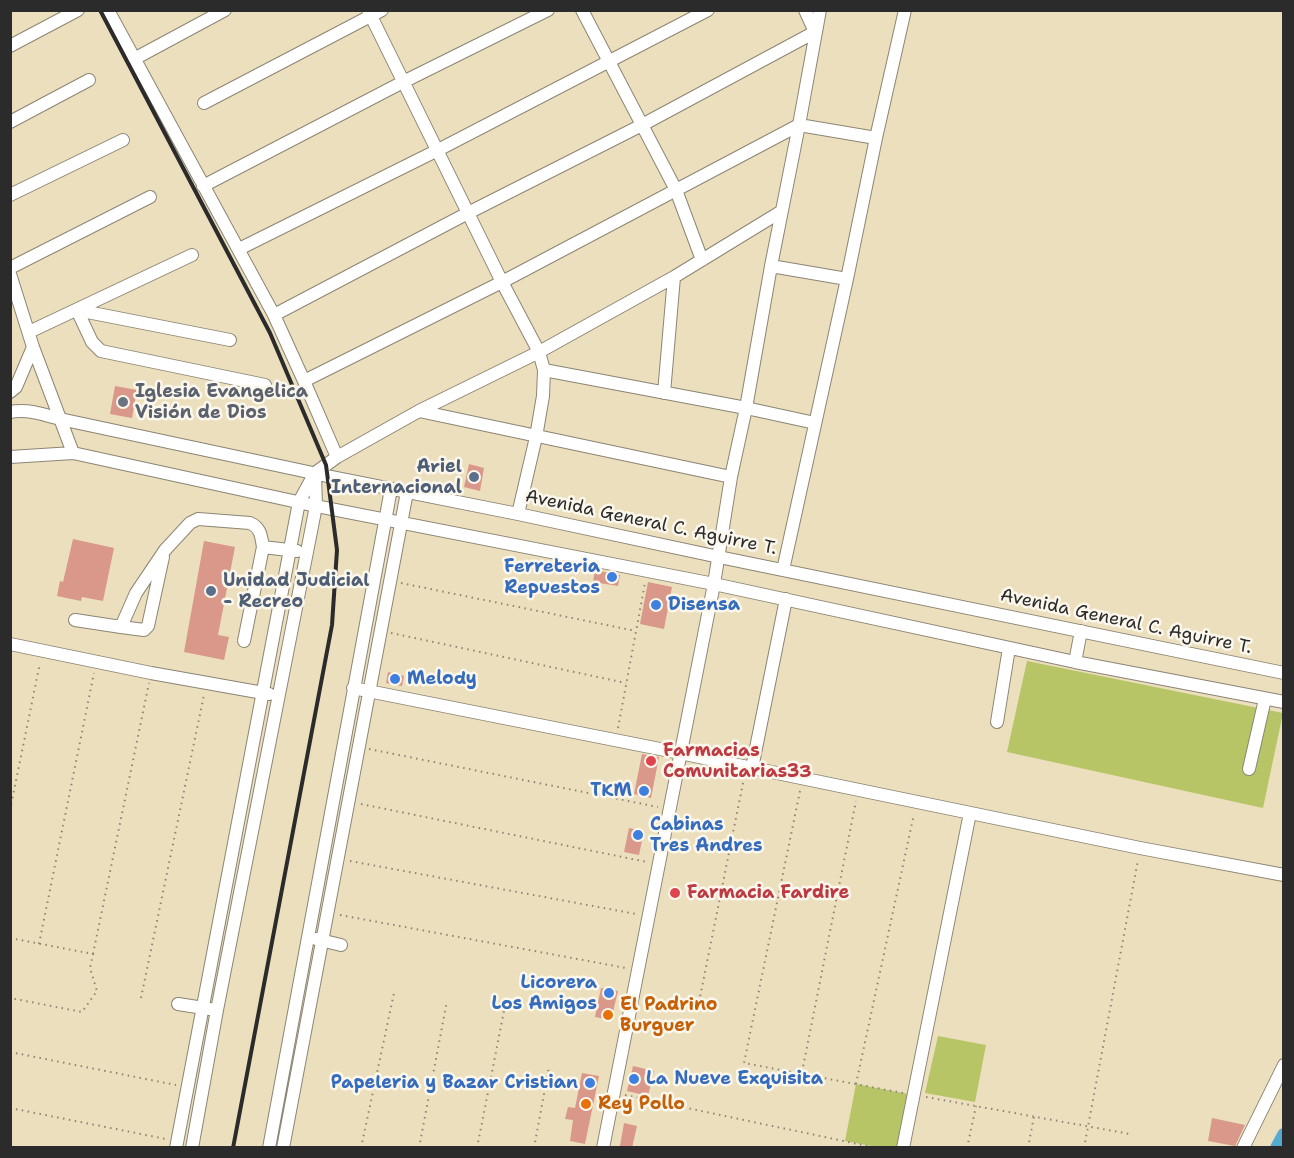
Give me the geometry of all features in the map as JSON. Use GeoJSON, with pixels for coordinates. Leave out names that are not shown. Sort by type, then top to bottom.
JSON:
{"type":"FeatureCollection","features":[{"type":"Feature","properties":{"kind":"street"},"geometry":{"type":"LineString","coordinates":[[10,46],[78,10]]}},
{"type":"Feature","properties":{"kind":"street"},"geometry":{"type":"LineString","coordinates":[[108,10],[274,315],[337,457]]}},
{"type":"Feature","properties":{"kind":"street"},"geometry":{"type":"LineString","coordinates":[[134,59],[225,10]]}},
{"type":"Feature","properties":{"kind":"street"},"geometry":{"type":"LineString","coordinates":[[203,186],[548,10]]}},
{"type":"Feature","properties":{"kind":"street"},"geometry":{"type":"LineString","coordinates":[[582,10],[676,190],[702,260]]}},
{"type":"Feature","properties":{"kind":"street"},"geometry":{"type":"LineString","coordinates":[[239,249],[438,150],[708,10]]}},
{"type":"Feature","properties":{"kind":"street"},"geometry":{"type":"LineString","coordinates":[[804,10],[815,32]]}},
{"type":"Feature","properties":{"kind":"street"},"geometry":{"type":"LineString","coordinates":[[603,1148],[714,584],[731,477],[746,408],[820,10]]}},
{"type":"Feature","properties":{"kind":"street"},"geometry":{"type":"LineString","coordinates":[[783,570],[905,10]]}},
{"type":"Feature","properties":{"kind":"street"},"geometry":{"type":"LineString","coordinates":[[204,103],[373,12],[403,82],[539,352],[543,370],[543,396],[518,513]]}},
{"type":"Feature","properties":{"kind":"street"},"geometry":{"type":"LineString","coordinates":[[274,315],[642,125],[815,32]]}},
{"type":"Feature","properties":{"kind":"street"},"geometry":{"type":"LineString","coordinates":[[10,122],[89,80]]}},
{"type":"Feature","properties":{"kind":"street"},"geometry":{"type":"LineString","coordinates":[[304,381],[502,282],[799,125],[876,138]]}},
{"type":"Feature","properties":{"kind":"street"},"geometry":{"type":"LineString","coordinates":[[10,195],[123,140]]}},
{"type":"Feature","properties":{"kind":"street"},"geometry":{"type":"LineString","coordinates":[[10,268],[150,197]]}},
{"type":"Feature","properties":{"kind":"street"},"geometry":{"type":"LineString","coordinates":[[177,1144],[299,502],[315,473],[337,457],[419,411],[539,352],[674,277],[783,211]]}},
{"type":"Feature","properties":{"kind":"street"},"geometry":{"type":"LineString","coordinates":[[29,332],[192,255]]}},
{"type":"Feature","properties":{"kind":"street"},"geometry":{"type":"LineString","coordinates":[[771,266],[847,279]]}},
{"type":"Feature","properties":{"kind":"street"},"geometry":{"type":"LineString","coordinates":[[10,274],[33,347],[73,453]]}},
{"type":"Feature","properties":{"kind":"street"},"geometry":{"type":"LineString","coordinates":[[664,393],[674,277]]}},
{"type":"Feature","properties":{"kind":"street"},"geometry":{"type":"LineString","coordinates":[[77,310],[230,340]]}},
{"type":"Feature","properties":{"kind":"street"},"geometry":{"type":"LineString","coordinates":[[77,310],[92,342],[101,351],[265,385]]}},
{"type":"Feature","properties":{"kind":"street"},"geometry":{"type":"LineString","coordinates":[[10,392],[16,387],[33,347]]}},
{"type":"Feature","properties":{"kind":"street"},"geometry":{"type":"LineString","coordinates":[[543,370],[815,423]]}},
{"type":"Feature","properties":{"kind":"street","name":"Avenida General C. Aguirre T."},"geometry":{"type":"LineString","coordinates":[[10,412],[27,410],[391,489],[518,513],[719,557],[1284,673]]}},
{"type":"Feature","properties":{"kind":"street"},"geometry":{"type":"LineString","coordinates":[[419,411],[731,477]]}},
{"type":"Feature","properties":{"kind":"street"},"geometry":{"type":"LineString","coordinates":[[10,457],[73,453],[316,506],[714,584],[1075,662],[1284,702]]}},
{"type":"Feature","properties":{"kind":"street"},"geometry":{"type":"LineString","coordinates":[[192,1148],[316,506],[315,473]]}},
{"type":"Feature","properties":{"kind":"street"},"geometry":{"type":"LineString","coordinates":[[268,1148],[391,489]]}},
{"type":"Feature","properties":{"kind":"street"},"geometry":{"type":"LineString","coordinates":[[283,1148],[407,492]]}},
{"type":"Feature","properties":{"kind":"street"},"geometry":{"type":"LineString","coordinates":[[121,627],[136,593],[165,550],[190,524],[198,519],[250,522],[259,529],[263,547],[244,641]]}},
{"type":"Feature","properties":{"kind":"street"},"geometry":{"type":"LineString","coordinates":[[263,547],[307,552]]}},
{"type":"Feature","properties":{"kind":"street"},"geometry":{"type":"LineString","coordinates":[[75,620],[144,630],[148,626],[165,550]]}},
{"type":"Feature","properties":{"kind":"street"},"geometry":{"type":"LineString","coordinates":[[749,767],[786,599]]}},
{"type":"Feature","properties":{"kind":"street"},"geometry":{"type":"LineString","coordinates":[[1075,662],[1081,631]]}},
{"type":"Feature","properties":{"kind":"street"},"geometry":{"type":"LineString","coordinates":[[10,644],[151,673],[279,695]]}},
{"type":"Feature","properties":{"kind":"street"},"geometry":{"type":"LineString","coordinates":[[997,723],[1009,648]]}},
{"type":"Feature","properties":{"kind":"street"},"geometry":{"type":"LineString","coordinates":[[353,688],[1140,848],[1284,875]]}},
{"type":"Feature","properties":{"kind":"street"},"geometry":{"type":"LineString","coordinates":[[1249,769],[1265,699]]}},
{"type":"Feature","properties":{"kind":"street"},"geometry":{"type":"LineString","coordinates":[[903,1148],[970,813]]}},
{"type":"Feature","properties":{"kind":"street"},"geometry":{"type":"LineString","coordinates":[[232,855],[247,858]]}},
{"type":"Feature","properties":{"kind":"street"},"geometry":{"type":"LineString","coordinates":[[307,938],[341,945]]}},
{"type":"Feature","properties":{"kind":"street"},"geometry":{"type":"LineString","coordinates":[[178,1004],[217,1010]]}},
{"type":"Feature","properties":{"kind":"street"},"geometry":{"type":"LineString","coordinates":[[1243,1148],[1284,1065]]}},
{"type":"Feature","properties":{"kind":"path"},"geometry":{"type":"LineString","coordinates":[[616,740],[647,571]]}},
{"type":"Feature","properties":{"kind":"path"},"geometry":{"type":"LineString","coordinates":[[391,581],[636,631]]}},
{"type":"Feature","properties":{"kind":"path"},"geometry":{"type":"LineString","coordinates":[[381,631],[626,683]]}},
{"type":"Feature","properties":{"kind":"path"},"geometry":{"type":"LineString","coordinates":[[10,810],[43,651]]}},
{"type":"Feature","properties":{"kind":"path"},"geometry":{"type":"LineString","coordinates":[[39,944],[96,661]]}},
{"type":"Feature","properties":{"kind":"path"},"geometry":{"type":"LineString","coordinates":[[10,998],[82,1012],[97,991],[90,968],[151,673]]}},
{"type":"Feature","properties":{"kind":"path"},"geometry":{"type":"LineString","coordinates":[[141,998],[206,683]]}},
{"type":"Feature","properties":{"kind":"path"},"geometry":{"type":"LineString","coordinates":[[359,747],[669,810]]}},
{"type":"Feature","properties":{"kind":"path"},"geometry":{"type":"LineString","coordinates":[[699,1002],[749,767]]}},
{"type":"Feature","properties":{"kind":"path"},"geometry":{"type":"LineString","coordinates":[[803,778],[744,1063],[1130,1134]]}},
{"type":"Feature","properties":{"kind":"path"},"geometry":{"type":"LineString","coordinates":[[802,1074],[858,790]]}},
{"type":"Feature","properties":{"kind":"path"},"geometry":{"type":"LineString","coordinates":[[348,801],[658,864]]}},
{"type":"Feature","properties":{"kind":"path"},"geometry":{"type":"LineString","coordinates":[[855,1084],[917,802]]}},
{"type":"Feature","properties":{"kind":"path"},"geometry":{"type":"LineString","coordinates":[[1083,1148],[1140,848]]}},
{"type":"Feature","properties":{"kind":"path"},"geometry":{"type":"LineString","coordinates":[[338,858],[648,916]]}},
{"type":"Feature","properties":{"kind":"path"},"geometry":{"type":"LineString","coordinates":[[327,912],[638,970]]}},
{"type":"Feature","properties":{"kind":"path"},"geometry":{"type":"LineString","coordinates":[[10,938],[93,954]]}},
{"type":"Feature","properties":{"kind":"path"},"geometry":{"type":"LineString","coordinates":[[361,1148],[394,993]]}},
{"type":"Feature","properties":{"kind":"path"},"geometry":{"type":"LineString","coordinates":[[419,1148],[447,1001]]}},
{"type":"Feature","properties":{"kind":"path"},"geometry":{"type":"LineString","coordinates":[[477,1148],[504,1011]]}},
{"type":"Feature","properties":{"kind":"path"},"geometry":{"type":"LineString","coordinates":[[10,1052],[188,1088]]}},
{"type":"Feature","properties":{"kind":"path"},"geometry":{"type":"LineString","coordinates":[[534,1148],[549,1067]]}},
{"type":"Feature","properties":{"kind":"path"},"geometry":{"type":"LineString","coordinates":[[614,1093],[877,1148]]}},
{"type":"Feature","properties":{"kind":"path"},"geometry":{"type":"LineString","coordinates":[[967,1148],[976,1106]]}},
{"type":"Feature","properties":{"kind":"path"},"geometry":{"type":"LineString","coordinates":[[10,1108],[177,1144]]}},
{"type":"Feature","properties":{"kind":"path"},"geometry":{"type":"LineString","coordinates":[[1028,1148],[1034,1116]]}},
{"type":"Feature","properties":{"kind":"green space"},"geometry":{"type":"Polygon","coordinates":[[[1027,661],[1283,713],[1263,808],[1007,752],[1027,661]]]}},
{"type":"Feature","properties":{"kind":"green space"},"geometry":{"type":"Polygon","coordinates":[[[938,1036],[986,1045],[975,1102],[925,1093],[938,1036]]]}},
{"type":"Feature","properties":{"kind":"green space"},"geometry":{"type":"Polygon","coordinates":[[[856,1084],[913,1095],[903,1147],[877,1147],[845,1141],[856,1084]]]}},
{"type":"Feature","properties":{"kind":"building","name":"Iglesia Evangelica Visión de Dios"},"geometry":{"type":"Polygon","coordinates":[[[115,386],[137,390],[132,418],[110,414],[115,386]]]}},
{"type":"Feature","properties":{"kind":"building","name":"Ariel Internacional"},"geometry":{"type":"Polygon","coordinates":[[[469,464],[484,468],[480,491],[464,487],[469,464]]]}},
{"type":"Feature","properties":{"kind":"building"},"geometry":{"type":"Polygon","coordinates":[[[73,539],[114,548],[103,601],[82,597],[81,601],[57,596],[60,581],[63,582],[73,539]]]}},
{"type":"Feature","properties":{"kind":"building","name":"Unidad Judicial - Recreo"},"geometry":{"type":"Polygon","coordinates":[[[204,541],[235,547],[218,635],[229,637],[224,660],[184,652],[204,541]]]}},
{"type":"Feature","properties":{"kind":"building"},"geometry":{"type":"Polygon","coordinates":[[[595,570],[620,575],[618,586],[593,582],[595,570]]]}},
{"type":"Feature","properties":{"kind":"building","name":"Disensa"},"geometry":{"type":"Polygon","coordinates":[[[648,582],[672,587],[664,629],[640,624],[648,582]]]}},
{"type":"Feature","properties":{"kind":"building","name":"Melody"},"geometry":{"type":"Polygon","coordinates":[[[388,672],[404,676],[402,686],[386,683],[388,672]]]}},
{"type":"Feature","properties":{"kind":"building"},"geometry":{"type":"Polygon","coordinates":[[[642,754],[659,757],[651,798],[634,794],[642,754]]]}},
{"type":"Feature","properties":{"kind":"building"},"geometry":{"type":"Polygon","coordinates":[[[629,828],[644,831],[639,855],[624,852],[629,828]]]}},
{"type":"Feature","properties":{"kind":"building"},"geometry":{"type":"Polygon","coordinates":[[[601,988],[618,991],[611,1020],[595,1017],[601,988]]]}},
{"type":"Feature","properties":{"kind":"building"},"geometry":{"type":"Polygon","coordinates":[[[633,1066],[654,1071],[648,1096],[627,1091],[633,1066]]]}},
{"type":"Feature","properties":{"kind":"building"},"geometry":{"type":"Polygon","coordinates":[[[582,1073],[599,1076],[585,1144],[570,1141],[573,1120],[565,1119],[568,1107],[575,1108],[582,1073]]]}},
{"type":"Feature","properties":{"kind":"building"},"geometry":{"type":"Polygon","coordinates":[[[1212,1118],[1245,1125],[1235,1146],[1208,1141],[1212,1118]]]}},
{"type":"Feature","properties":{"kind":"building"},"geometry":{"type":"Polygon","coordinates":[[[624,1123],[637,1126],[632,1148],[620,1146],[624,1123]]]}},
{"type":"Feature","properties":{"kind":"waterway"},"geometry":{"type":"LineString","coordinates":[[1277,1148],[1284,1135]]}},
{"type":"Feature","properties":{"kind":"railway"},"geometry":{"type":"LineString","coordinates":[[100,10],[270,333],[326,465],[337,550],[332,625],[233,1148]]}},
{"type":"Feature","properties":{"kind":"place","name":"Iglesia Evangelica Visión de Dios"},"geometry":{"type":"Point","coordinates":[123,402]}},
{"type":"Feature","properties":{"kind":"place","name":"Ariel Internacional"},"geometry":{"type":"Point","coordinates":[474,477]}},
{"type":"Feature","properties":{"kind":"place","name":"Ferreteria Repuestos"},"geometry":{"type":"Point","coordinates":[612,577]}},
{"type":"Feature","properties":{"kind":"place","name":"Unidad Judicial - Recreo"},"geometry":{"type":"Point","coordinates":[211,591]}},
{"type":"Feature","properties":{"kind":"place","name":"Disensa"},"geometry":{"type":"Point","coordinates":[656,605]}},
{"type":"Feature","properties":{"kind":"place","name":"Melody"},"geometry":{"type":"Point","coordinates":[395,679]}},
{"type":"Feature","properties":{"kind":"place","name":"Farmacias Comunitarias33"},"geometry":{"type":"Point","coordinates":[651,761]}},
{"type":"Feature","properties":{"kind":"place","name":"TKM"},"geometry":{"type":"Point","coordinates":[644,791]}},
{"type":"Feature","properties":{"kind":"place","name":"Cabinas Tres Andres"},"geometry":{"type":"Point","coordinates":[638,835]}},
{"type":"Feature","properties":{"kind":"place","name":"Farmacia Fardire"},"geometry":{"type":"Point","coordinates":[675,893]}},
{"type":"Feature","properties":{"kind":"place","name":"Licorera Los Amigos"},"geometry":{"type":"Point","coordinates":[609,993]}},
{"type":"Feature","properties":{"kind":"place","name":"El Padrino Burguer"},"geometry":{"type":"Point","coordinates":[608,1015]}},
{"type":"Feature","properties":{"kind":"place","name":"La Nueve Exquisita"},"geometry":{"type":"Point","coordinates":[634,1079]}},
{"type":"Feature","properties":{"kind":"place","name":"Papeleria y Bazar Cristian"},"geometry":{"type":"Point","coordinates":[590,1083]}},
{"type":"Feature","properties":{"kind":"place","name":"Rey Pollo"},"geometry":{"type":"Point","coordinates":[586,1104]}}]}
